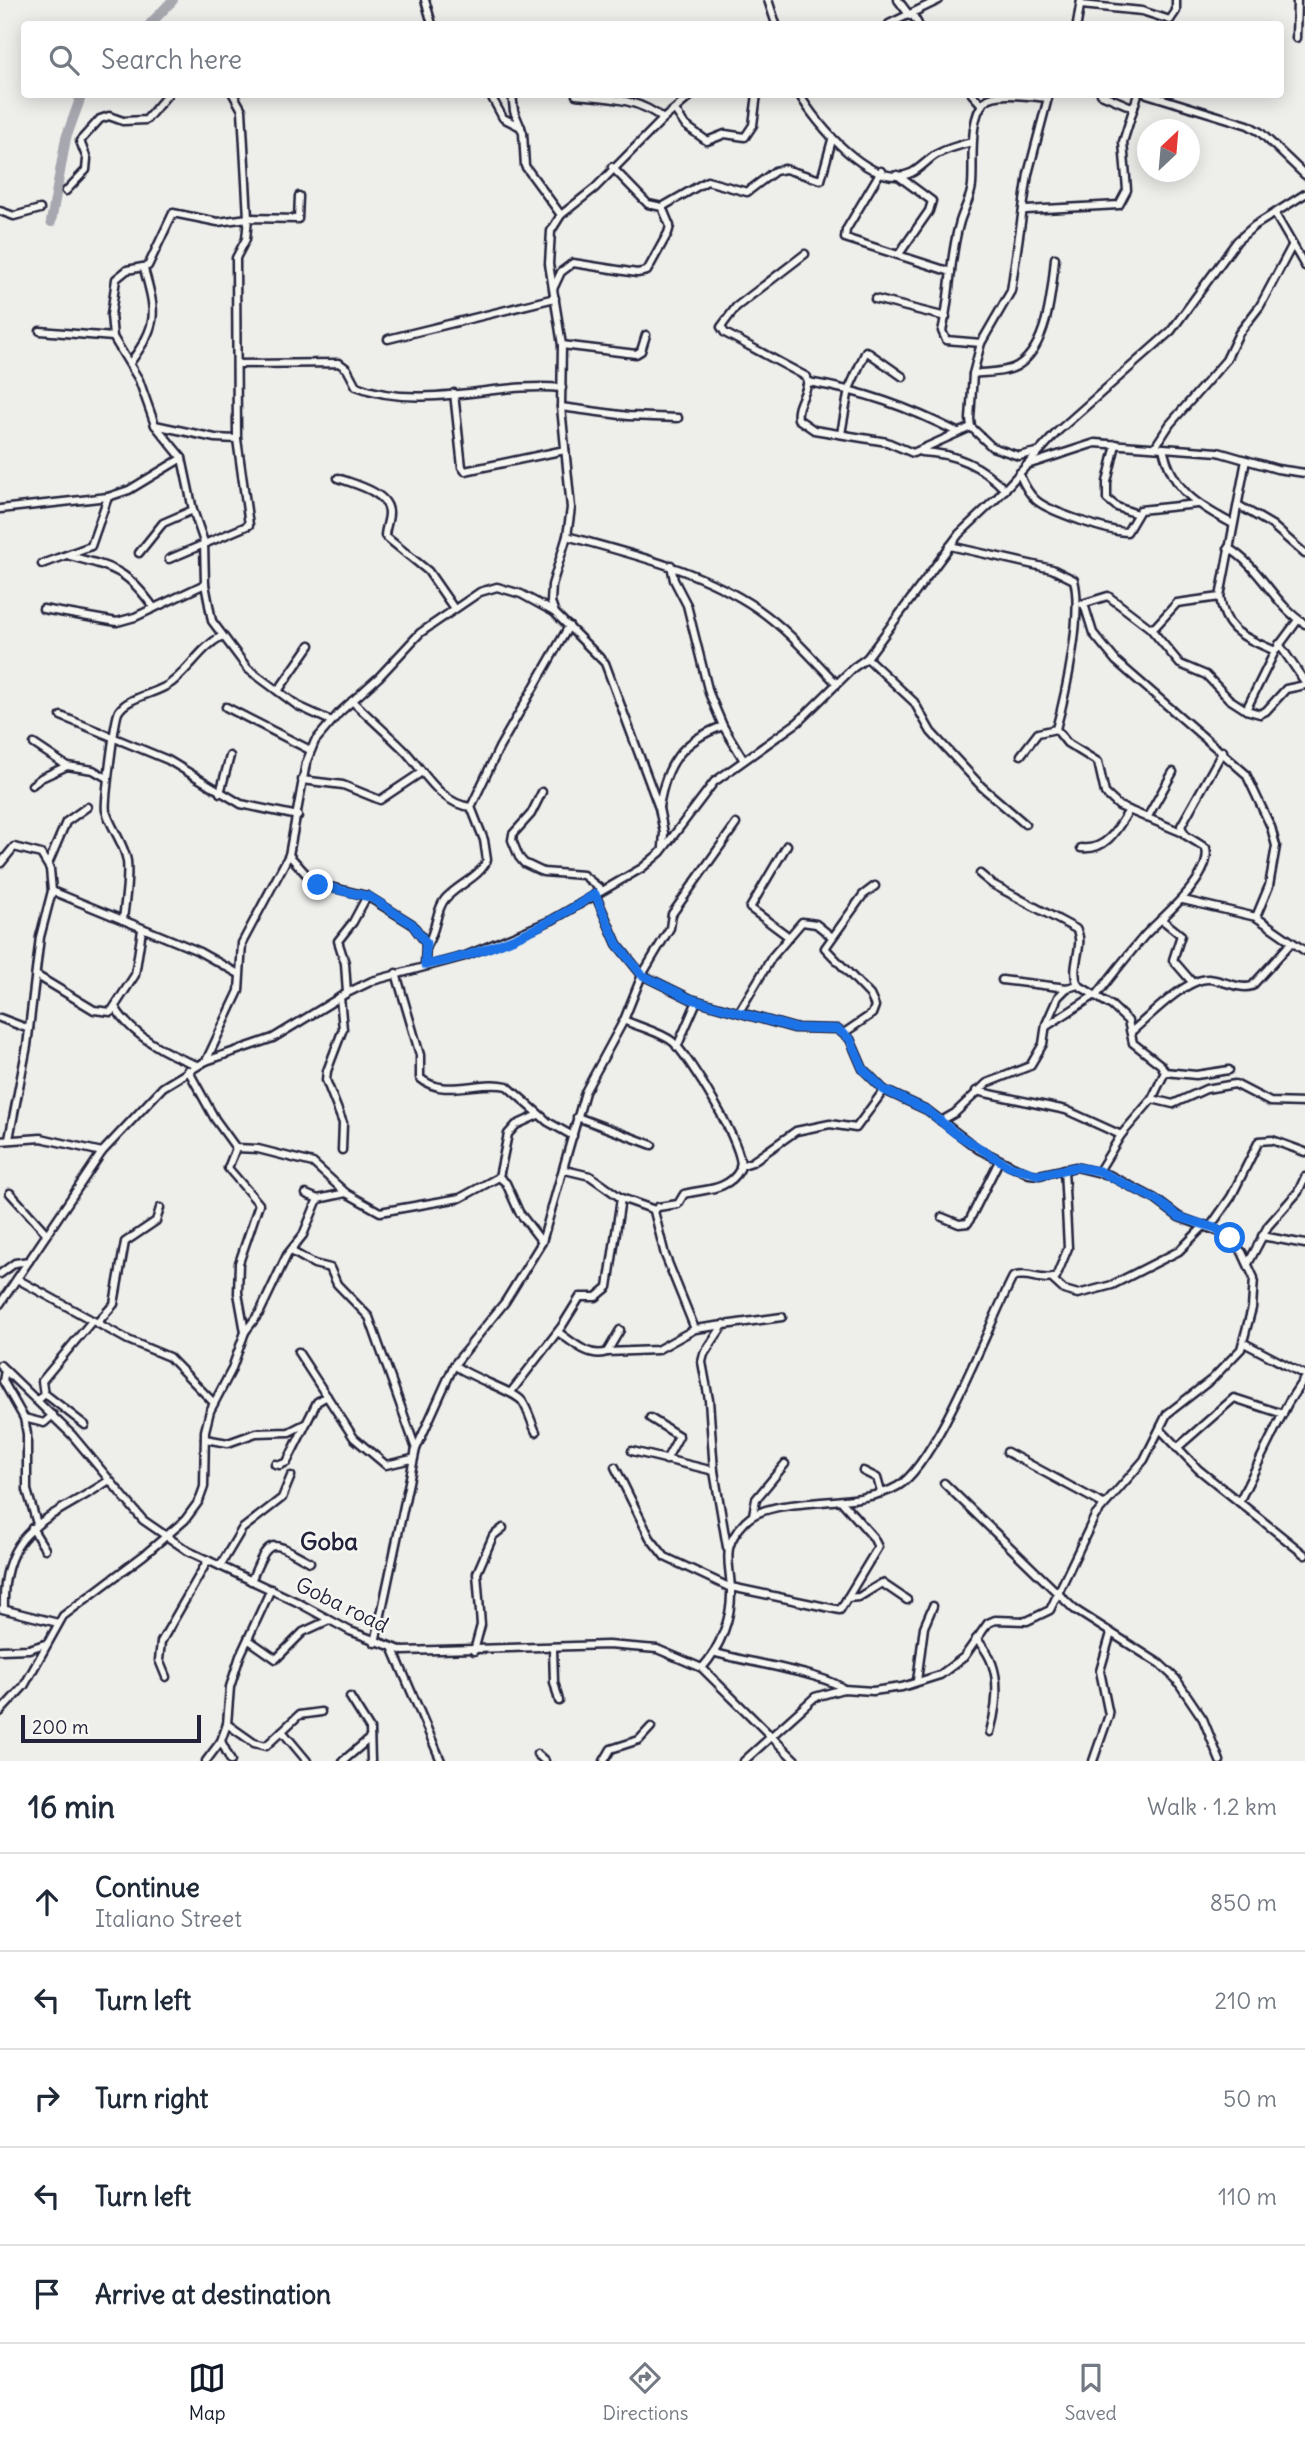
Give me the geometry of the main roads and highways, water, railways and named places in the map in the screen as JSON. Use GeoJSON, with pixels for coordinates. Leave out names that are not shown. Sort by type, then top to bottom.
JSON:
{"type":"FeatureCollection","features":[{"type":"Feature","properties":{"kind":"waterway"},"geometry":{"type":"LineString","coordinates":[[153,21],[173,0]]}},
{"type":"Feature","properties":{"kind":"waterway"},"geometry":{"type":"LineString","coordinates":[[51,222],[66,138],[81,98]]}},
{"type":"Feature","properties":{"kind":"district","name":"Goba"},"geometry":{"type":"Point","coordinates":[329,1542]}}]}
